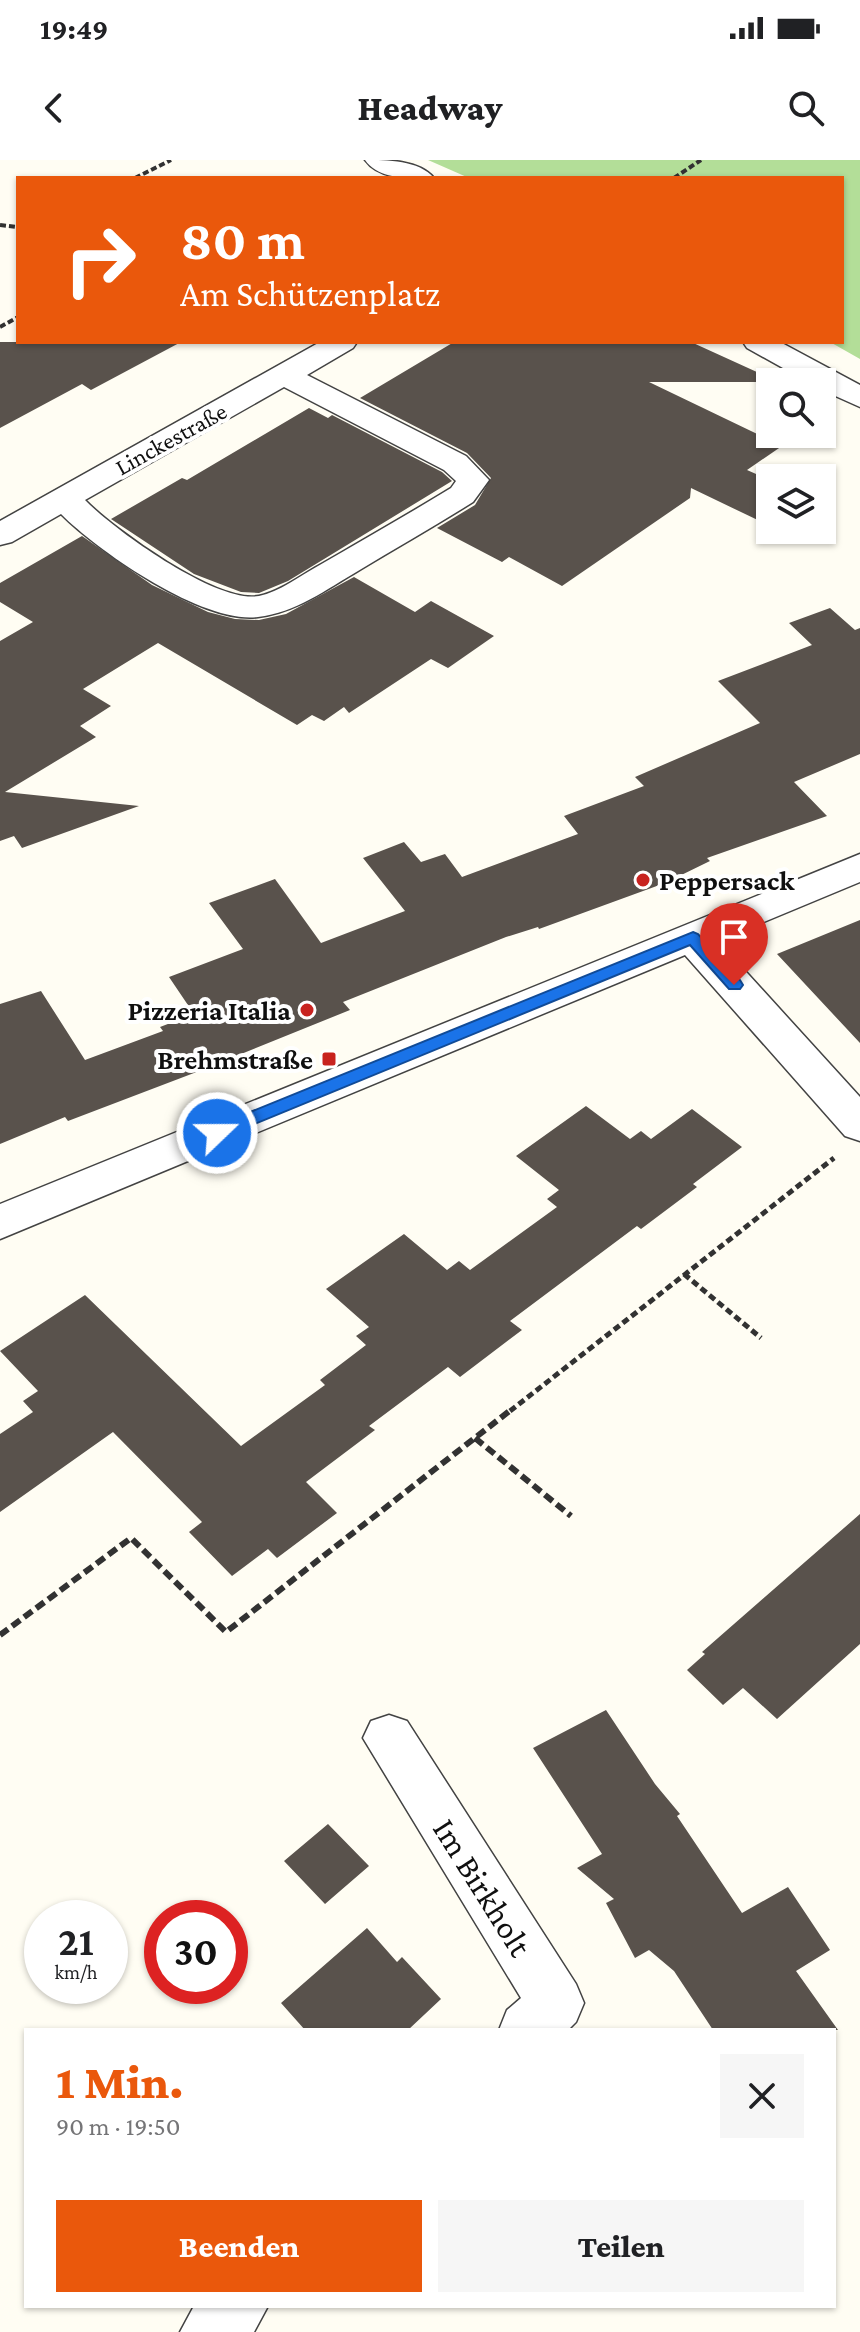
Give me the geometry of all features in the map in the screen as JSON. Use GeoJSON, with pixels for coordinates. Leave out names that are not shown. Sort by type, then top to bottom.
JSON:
{"type":"FeatureCollection","features":[{"type":"Feature","properties":{"kind":"street"},"geometry":{"type":"LineString","coordinates":[[379,160],[415,176]]}},
{"type":"Feature","properties":{"kind":"street","name":"Linckestraße"},"geometry":{"type":"LineString","coordinates":[[0,535],[338,344]]}},
{"type":"Feature","properties":{"kind":"street"},"geometry":{"type":"LineString","coordinates":[[762,344],[860,398]]}},
{"type":"Feature","properties":{"kind":"street"},"geometry":{"type":"LineString","coordinates":[[65,499],[96,530],[135,555],[188,587],[242,608],[259,607],[313,582],[462,495],[473,480],[455,463],[284,375]]}},
{"type":"Feature","properties":{"kind":"street"},"geometry":{"type":"LineString","coordinates":[[0,1222],[860,867]]}},
{"type":"Feature","properties":{"kind":"street"},"geometry":{"type":"LineString","coordinates":[[693,938],[860,1125]]}},
{"type":"Feature","properties":{"kind":"street","name":"Im Birkholt"},"geometry":{"type":"LineString","coordinates":[[389,1738],[556,2003],[529,2028]]}},
{"type":"Feature","properties":{"kind":"street"},"geometry":{"type":"LineString","coordinates":[[210,2332],[236,2308]]}},
{"type":"Feature","properties":{"kind":"path"},"geometry":{"type":"LineString","coordinates":[[139,176],[171,160]]}},
{"type":"Feature","properties":{"kind":"path"},"geometry":{"type":"LineString","coordinates":[[677,176],[701,160]]}},
{"type":"Feature","properties":{"kind":"path"},"geometry":{"type":"LineString","coordinates":[[0,1635],[131,1538],[226,1632],[835,1157]]}},
{"type":"Feature","properties":{"kind":"path"},"geometry":{"type":"LineString","coordinates":[[684,1274],[761,1338]]}},
{"type":"Feature","properties":{"kind":"path"},"geometry":{"type":"LineString","coordinates":[[475,1438],[571,1516]]}},
{"type":"Feature","properties":{"kind":"green space"},"geometry":{"type":"Polygon","coordinates":[[[428,160],[860,160],[860,359],[834,344],[844,344],[844,176],[464,176],[428,160]]]}},
{"type":"Feature","properties":{"kind":"building"},"geometry":{"type":"Polygon","coordinates":[[[0,342],[177,344],[91,390],[82,384],[0,428],[0,342]]]}},
{"type":"Feature","properties":{"kind":"building"},"geometry":{"type":"Polygon","coordinates":[[[451,344],[695,344],[756,372],[756,382],[649,382],[756,433],[756,448],[779,448],[747,470],[756,474],[756,519],[691,488],[690,498],[562,586],[509,557],[502,562],[437,528],[475,505],[491,478],[467,453],[360,398],[451,344]]]}},
{"type":"Feature","properties":{"kind":"building"},"geometry":{"type":"Polygon","coordinates":[[[309,408],[328,418],[332,415],[442,472],[452,481],[288,581],[259,593],[241,592],[194,574],[111,519],[182,478],[187,480],[309,408]]]}},
{"type":"Feature","properties":{"kind":"building"},"geometry":{"type":"Polygon","coordinates":[[[82,536],[152,585],[208,612],[235,619],[259,620],[286,614],[354,577],[415,612],[431,601],[494,636],[448,668],[431,659],[349,713],[344,707],[324,721],[312,715],[297,725],[158,643],[83,689],[111,706],[80,726],[96,737],[5,792],[139,806],[22,848],[14,836],[0,841],[0,641],[33,622],[0,602],[0,583],[82,536]]]}},
{"type":"Feature","properties":{"kind":"building"},"geometry":{"type":"Polygon","coordinates":[[[830,608],[855,630],[860,628],[860,754],[794,782],[827,816],[707,858],[710,861],[665,883],[539,929],[506,937],[343,1002],[350,1010],[194,1073],[68,1121],[65,1117],[0,1144],[0,1004],[41,991],[85,1060],[163,1031],[160,1027],[194,1014],[169,977],[243,949],[209,903],[275,879],[321,943],[405,911],[363,858],[404,842],[421,862],[445,854],[462,877],[578,834],[564,816],[644,786],[635,777],[760,723],[718,681],[812,645],[789,623],[830,608]]]}},
{"type":"Feature","properties":{"kind":"building"},"geometry":{"type":"Polygon","coordinates":[[[860,920],[860,1043],[777,954],[860,920]]]}},
{"type":"Feature","properties":{"kind":"building"},"geometry":{"type":"Polygon","coordinates":[[[586,1106],[630,1139],[641,1131],[651,1139],[692,1109],[742,1147],[693,1184],[697,1187],[641,1229],[637,1226],[510,1321],[522,1330],[460,1377],[448,1367],[369,1426],[375,1430],[306,1482],[337,1513],[277,1558],[268,1549],[232,1576],[189,1532],[202,1522],[113,1432],[0,1512],[0,1434],[33,1412],[23,1401],[38,1391],[0,1351],[85,1295],[241,1446],[325,1385],[320,1380],[366,1345],[356,1336],[369,1327],[326,1289],[404,1234],[447,1270],[459,1261],[470,1270],[557,1207],[547,1199],[559,1190],[516,1156],[586,1106]]]}},
{"type":"Feature","properties":{"kind":"building"},"geometry":{"type":"Polygon","coordinates":[[[860,1514],[860,1644],[777,1719],[743,1688],[723,1705],[687,1670],[705,1654],[702,1652],[860,1514]]]}},
{"type":"Feature","properties":{"kind":"building"},"geometry":{"type":"Polygon","coordinates":[[[606,1710],[655,1784],[680,1814],[677,1816],[742,1913],[788,1887],[830,1950],[796,1971],[838,2030],[712,2028],[674,1971],[649,1950],[635,1958],[606,1903],[614,1899],[577,1868],[602,1854],[533,1748],[606,1710]]]}},
{"type":"Feature","properties":{"kind":"building"},"geometry":{"type":"Polygon","coordinates":[[[328,1824],[369,1866],[325,1904],[284,1861],[328,1824]]]}},
{"type":"Feature","properties":{"kind":"building"},"geometry":{"type":"Polygon","coordinates":[[[367,1928],[397,1962],[402,1957],[441,1999],[410,2028],[303,2028],[281,2003],[367,1928]]]}},
{"type":"Feature","properties":{"kind":"place","name":"Peppersack"},"geometry":{"type":"Point","coordinates":[643,880]}},
{"type":"Feature","properties":{"kind":"place","name":"Pizzeria Italia"},"geometry":{"type":"Point","coordinates":[307,1010]}},
{"type":"Feature","properties":{"kind":"place","name":"Brehmstraße"},"geometry":{"type":"Point","coordinates":[329,1059]}},
{"type":"Feature","properties":{"kind":"route"},"geometry":{"type":"LineString","coordinates":[[217,1133],[693,938],[734,985]]}}]}
